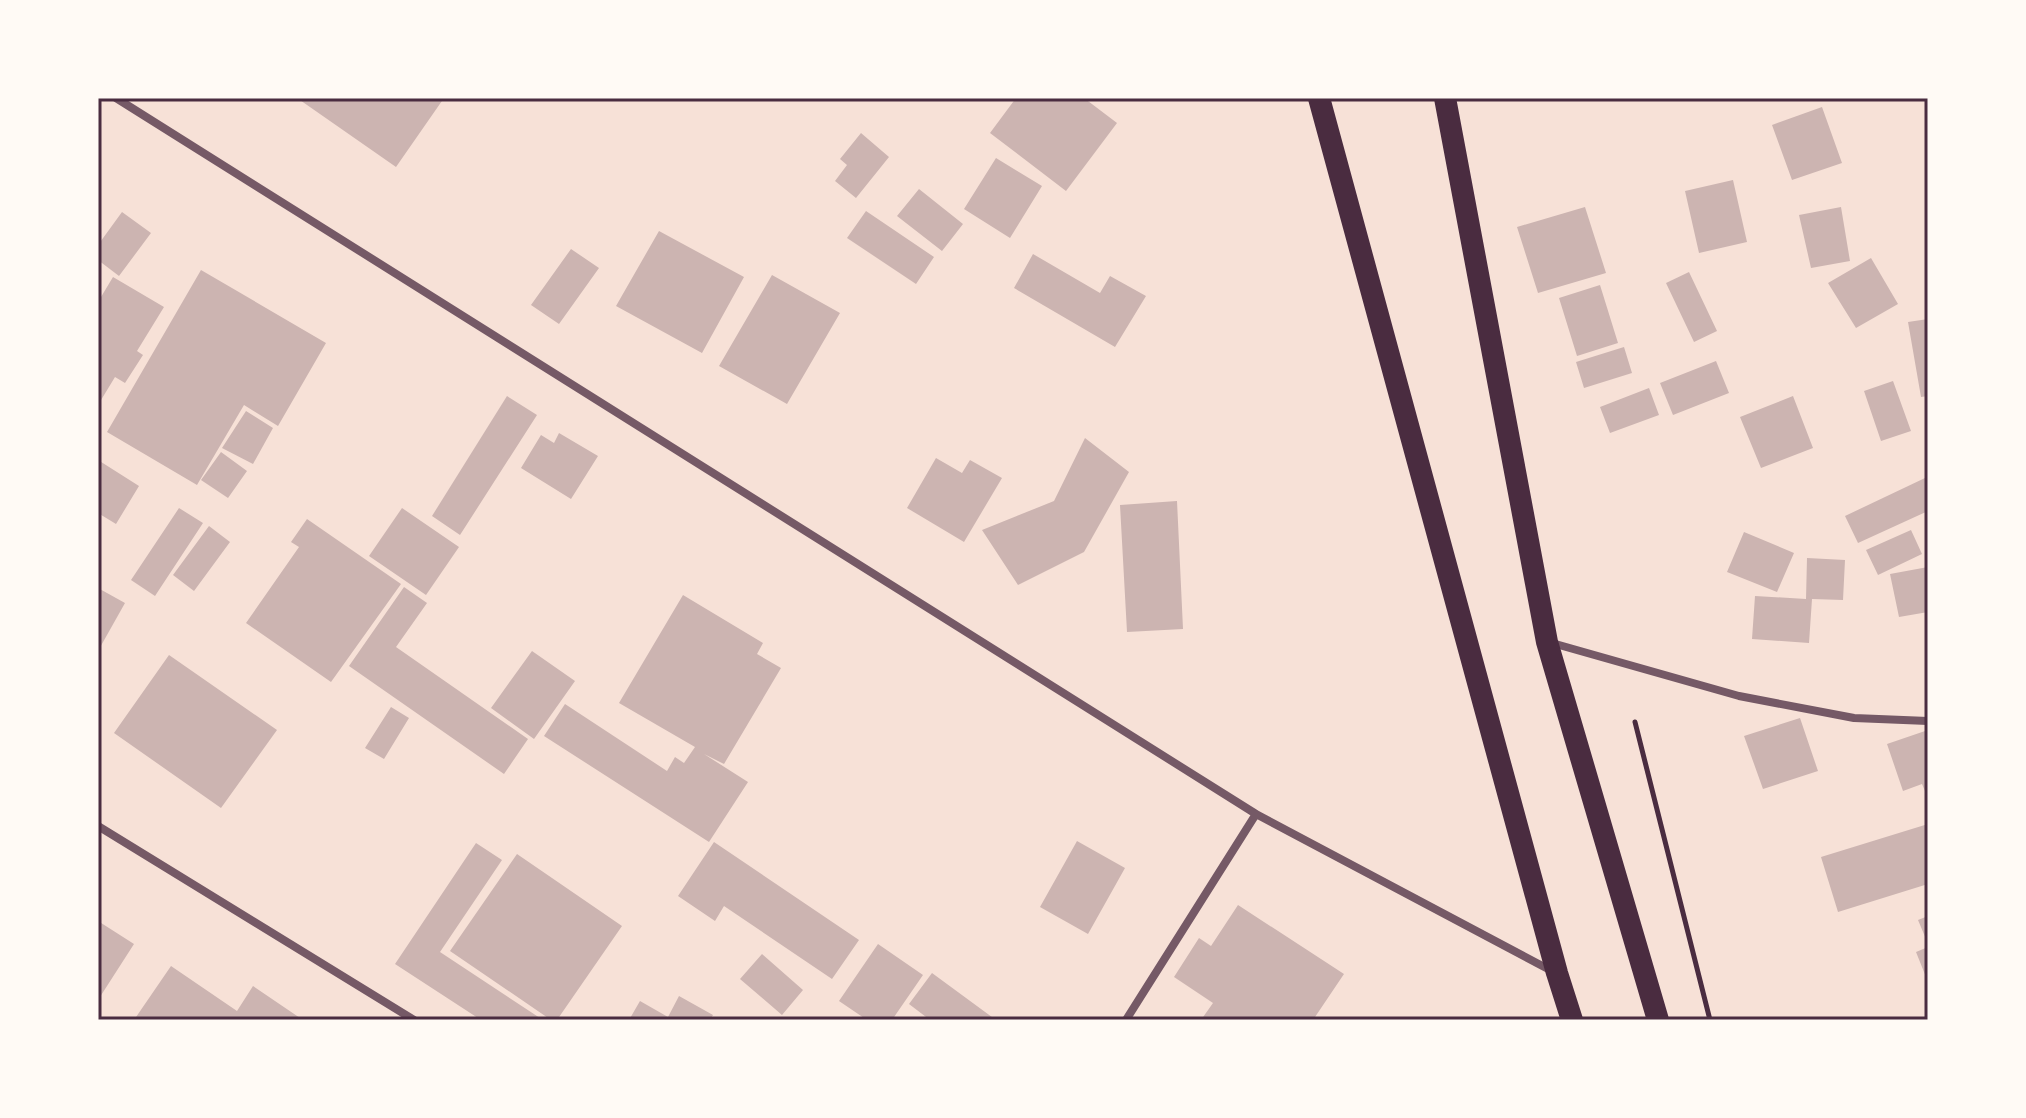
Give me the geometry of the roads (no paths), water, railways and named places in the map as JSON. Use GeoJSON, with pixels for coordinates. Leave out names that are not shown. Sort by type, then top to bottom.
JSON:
{"type":"FeatureCollection","features":[{"type":"Feature","properties":{"kind":"highway"},"geometry":{"type":"LineString","coordinates":[[1319,98],[1572,1020]]}},
{"type":"Feature","properties":{"kind":"highway"},"geometry":{"type":"LineString","coordinates":[[1445,98],[1547,642],[1658,1020]]}},
{"type":"Feature","properties":{"kind":"street"},"geometry":{"type":"LineString","coordinates":[[116,98],[1256,814],[1557,973]]}},
{"type":"Feature","properties":{"kind":"street"},"geometry":{"type":"LineString","coordinates":[[1547,642],[1739,696],[1854,718],[1928,721]]}},
{"type":"Feature","properties":{"kind":"street"},"geometry":{"type":"LineString","coordinates":[[1126,1020],[1256,814]]}},
{"type":"Feature","properties":{"kind":"street"},"geometry":{"type":"LineString","coordinates":[[98,826],[414,1020]]}}]}
